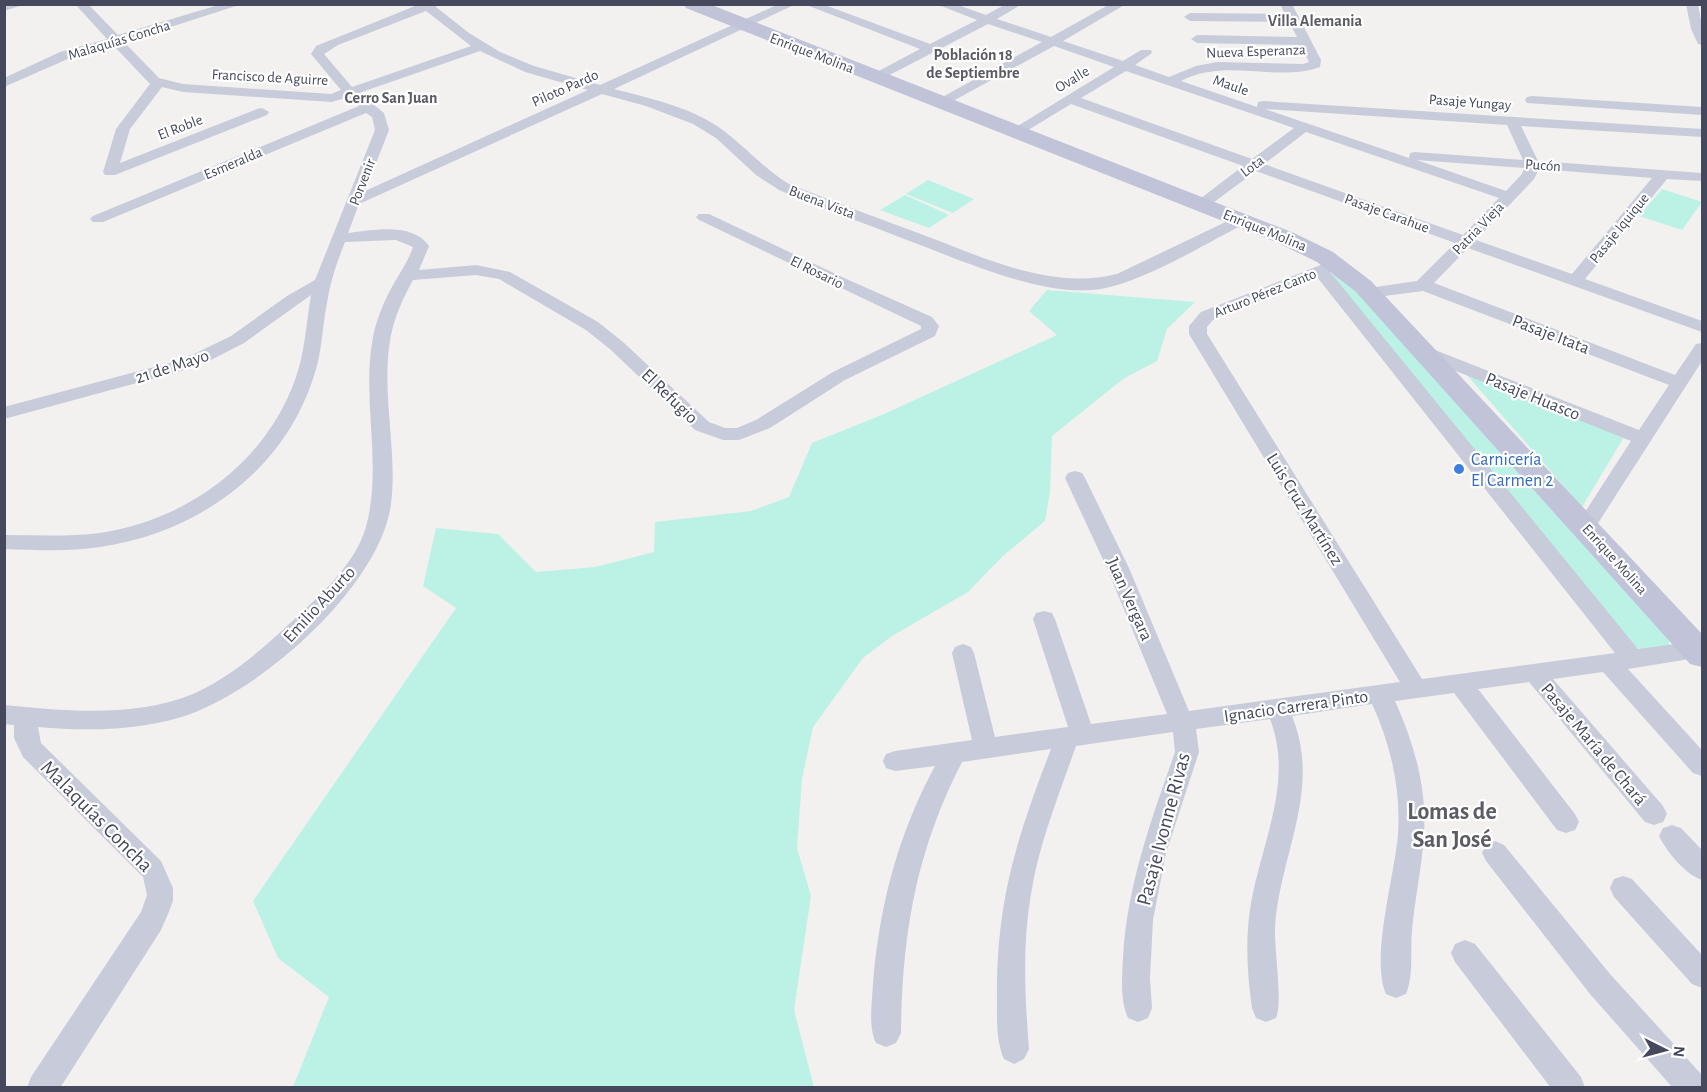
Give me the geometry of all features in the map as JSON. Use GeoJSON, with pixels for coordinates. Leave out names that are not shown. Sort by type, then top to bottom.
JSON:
{"type":"FeatureCollection","features":[{"type":"Feature","properties":{"kind":"main road","name":"Enrique Molina"},"geometry":{"type":"LineString","coordinates":[[692,4],[742,26],[1299,243],[1328,267],[1369,293],[1586,526],[1700,653]]}},
{"type":"Feature","properties":{"kind":"street"},"geometry":{"type":"LineString","coordinates":[[4,8],[20,4]]}},
{"type":"Feature","properties":{"kind":"street"},"geometry":{"type":"LineString","coordinates":[[81,4],[158,83]]}},
{"type":"Feature","properties":{"kind":"street","name":"Malaquías Concha"},"geometry":{"type":"LineString","coordinates":[[4,83],[53,60],[236,4]]}},
{"type":"Feature","properties":{"kind":"street","name":"Piloto Pardo"},"geometry":{"type":"LineString","coordinates":[[354,201],[790,4]]}},
{"type":"Feature","properties":{"kind":"street"},"geometry":{"type":"LineString","coordinates":[[810,4],[931,49]]}},
{"type":"Feature","properties":{"kind":"street","name":"Maule"},"geometry":{"type":"LineString","coordinates":[[942,4],[1510,197]]}},
{"type":"Feature","properties":{"kind":"street"},"geometry":{"type":"LineString","coordinates":[[876,78],[1016,4]]}},
{"type":"Feature","properties":{"kind":"street"},"geometry":{"type":"LineString","coordinates":[[942,103],[1120,4]]}},
{"type":"Feature","properties":{"kind":"street","name":"Nueva Esperanza"},"geometry":{"type":"LineString","coordinates":[[1170,81],[1192,71],[1214,68],[1308,67],[1316,62],[1286,4]]}},
{"type":"Feature","properties":{"kind":"street","name":"Buena Vista"},"geometry":{"type":"LineString","coordinates":[[429,5],[480,46],[519,65],[704,123],[767,177],[784,187],[1030,278],[1087,285],[1116,281],[1241,220]]}},
{"type":"Feature","properties":{"kind":"street","name":"Porvenir"},"geometry":{"type":"LineString","coordinates":[[4,542],[86,541],[132,532],[194,506],[244,472],[273,441],[301,388],[313,352],[323,283],[382,130],[379,116],[350,92],[319,58],[318,51],[429,5]]}},
{"type":"Feature","properties":{"kind":"street"},"geometry":{"type":"LineString","coordinates":[[1688,5],[1699,20],[1702,41]]}},
{"type":"Feature","properties":{"kind":"street"},"geometry":{"type":"LineString","coordinates":[[1190,16],[1293,18]]}},
{"type":"Feature","properties":{"kind":"street"},"geometry":{"type":"LineString","coordinates":[[1197,39],[1305,41]]}},
{"type":"Feature","properties":{"kind":"street","name":"Francisco de Aguirre"},"geometry":{"type":"LineString","coordinates":[[158,83],[183,88],[324,98],[350,92],[480,46]]}},
{"type":"Feature","properties":{"kind":"street","name":"Ovalle"},"geometry":{"type":"LineString","coordinates":[[1015,132],[1146,53]]}},
{"type":"Feature","properties":{"kind":"street","name":"El Roble"},"geometry":{"type":"LineString","coordinates":[[158,83],[123,129],[110,172],[262,112]]}},
{"type":"Feature","properties":{"kind":"street","name":"Pasaje Carahue"},"geometry":{"type":"LineString","coordinates":[[1071,99],[1702,327]]}},
{"type":"Feature","properties":{"kind":"street"},"geometry":{"type":"LineString","coordinates":[[1532,100],[1702,111]]}},
{"type":"Feature","properties":{"kind":"street","name":"Pasaje Yungay"},"geometry":{"type":"LineString","coordinates":[[1235,104],[1702,133]]}},
{"type":"Feature","properties":{"kind":"street","name":"Esmeralda"},"geometry":{"type":"LineString","coordinates":[[98,219],[368,107]]}},
{"type":"Feature","properties":{"kind":"street"},"geometry":{"type":"LineString","coordinates":[[1512,121],[1533,165]]}},
{"type":"Feature","properties":{"kind":"street","name":"Lota"},"geometry":{"type":"LineString","coordinates":[[1201,205],[1304,127]]}},
{"type":"Feature","properties":{"kind":"street","name":"Pucón"},"geometry":{"type":"LineString","coordinates":[[1384,154],[1702,177]]}},
{"type":"Feature","properties":{"kind":"street","name":"Patria Vieja"},"geometry":{"type":"LineString","coordinates":[[1423,285],[1530,176],[1533,165]]}},
{"type":"Feature","properties":{"kind":"street","name":"Pasaje Iquique"},"geometry":{"type":"LineString","coordinates":[[1575,282],[1663,174]]}},
{"type":"Feature","properties":{"kind":"street","name":"El Rosario"},"geometry":{"type":"LineString","coordinates":[[704,217],[836,281],[926,321],[930,326]]}},
{"type":"Feature","properties":{"kind":"street","name":"Emilio Aburto"},"geometry":{"type":"LineString","coordinates":[[16,715],[71,720],[131,717],[170,711],[201,701],[237,680],[279,647],[318,610],[363,556],[376,526],[383,467],[380,349],[387,318],[421,250],[420,243],[414,238],[394,235],[340,238]]}},
{"type":"Feature","properties":{"kind":"street","name":"Arturo Pérez Canto"},"geometry":{"type":"LineString","coordinates":[[1197,326],[1212,314],[1328,267]]}},
{"type":"Feature","properties":{"kind":"street","name":"Enrique Molina"},"geometry":{"type":"LineString","coordinates":[[1328,267],[1633,659]]}},
{"type":"Feature","properties":{"kind":"street","name":"El Refugio"},"geometry":{"type":"LineString","coordinates":[[406,276],[476,270],[504,275],[563,307],[592,326],[617,346],[702,426],[723,434],[739,434],[763,424],[839,376],[923,336],[929,332],[930,326]]}},
{"type":"Feature","properties":{"kind":"street","name":"21 de Mayo"},"geometry":{"type":"LineString","coordinates":[[4,413],[202,358],[232,343],[299,295],[323,283]]}},
{"type":"Feature","properties":{"kind":"street"},"geometry":{"type":"LineString","coordinates":[[1369,293],[1411,290],[1423,285]]}},
{"type":"Feature","properties":{"kind":"street","name":"Pasaje Itata"},"geometry":{"type":"LineString","coordinates":[[1423,285],[1680,382]]}},
{"type":"Feature","properties":{"kind":"street","name":"Luis Cruz Martínez"},"geometry":{"type":"LineString","coordinates":[[1197,326],[1200,338],[1416,689]]}},
{"type":"Feature","properties":{"kind":"street"},"geometry":{"type":"LineString","coordinates":[[1586,526],[1702,348]]}},
{"type":"Feature","properties":{"kind":"street","name":"Pasaje Huasco"},"geometry":{"type":"LineString","coordinates":[[1424,352],[1643,439]]}},
{"type":"Feature","properties":{"kind":"street","name":"Juan Vergara"},"geometry":{"type":"LineString","coordinates":[[1075,478],[1118,568],[1182,722]]}},
{"type":"Feature","properties":{"kind":"street"},"geometry":{"type":"LineString","coordinates":[[1014,1049],[1010,969],[1017,902],[1029,845],[1075,736],[1044,620]]}},
{"type":"Feature","properties":{"kind":"street"},"geometry":{"type":"LineString","coordinates":[[963,653],[986,749]]}},
{"type":"Feature","properties":{"kind":"street","name":"Ignacio Carrera Pinto"},"geometry":{"type":"LineString","coordinates":[[895,762],[1633,659],[1700,653]]}},
{"type":"Feature","properties":{"kind":"street"},"geometry":{"type":"LineString","coordinates":[[1609,663],[1702,766]]}},
{"type":"Feature","properties":{"kind":"street","name":"Pasaje María de Chará"},"geometry":{"type":"LineString","coordinates":[[1535,673],[1589,740],[1654,814]]}},
{"type":"Feature","properties":{"kind":"street"},"geometry":{"type":"LineString","coordinates":[[1460,683],[1566,822]]}},
{"type":"Feature","properties":{"kind":"street"},"geometry":{"type":"LineString","coordinates":[[1380,694],[1402,747],[1412,810],[1411,834],[1396,945],[1396,984]]}},
{"type":"Feature","properties":{"kind":"street"},"geometry":{"type":"LineString","coordinates":[[1266,1008],[1260,961],[1261,930],[1265,900],[1289,802],[1293,767],[1288,733],[1278,709]]}},
{"type":"Feature","properties":{"kind":"street","name":"Malaquías Concha"},"geometry":{"type":"LineString","coordinates":[[16,715],[24,728],[32,750],[152,869],[161,887],[160,899],[151,921],[42,1088]]}},
{"type":"Feature","properties":{"kind":"street","name":"Pasaje Ivonne Rivas"},"geometry":{"type":"LineString","coordinates":[[1138,1008],[1136,978],[1139,920],[1153,853],[1187,752],[1187,740],[1182,722]]}},
{"type":"Feature","properties":{"kind":"street"},"geometry":{"type":"LineString","coordinates":[[886,1033],[889,951],[901,878],[924,811],[954,753]]}},
{"type":"Feature","properties":{"kind":"street"},"geometry":{"type":"LineString","coordinates":[[1672,836],[1702,868]]}},
{"type":"Feature","properties":{"kind":"street"},"geometry":{"type":"LineString","coordinates":[[1495,853],[1600,984],[1694,1088]]}},
{"type":"Feature","properties":{"kind":"street"},"geometry":{"type":"LineString","coordinates":[[1623,888],[1702,975]]}},
{"type":"Feature","properties":{"kind":"street"},"geometry":{"type":"LineString","coordinates":[[1465,953],[1570,1088]]}},
{"type":"Feature","properties":{"kind":"green space"},"geometry":{"type":"Polygon","coordinates":[[[928,180],[974,199],[953,213],[906,194],[928,180]]]}},
{"type":"Feature","properties":{"kind":"green space"},"geometry":{"type":"Polygon","coordinates":[[[1662,189],[1702,202],[1682,230],[1639,216],[1662,189]]]}},
{"type":"Feature","properties":{"kind":"green space"},"geometry":{"type":"Polygon","coordinates":[[[905,195],[949,215],[929,228],[880,210],[905,195]]]}},
{"type":"Feature","properties":{"kind":"green space"},"geometry":{"type":"Polygon","coordinates":[[[1339,273],[1669,634],[1669,646],[1643,650],[1627,644],[1328,275],[1339,273]]]}},
{"type":"Feature","properties":{"kind":"green space"},"geometry":{"type":"Polygon","coordinates":[[[1047,290],[1195,302],[1167,329],[1157,361],[1123,379],[1052,436],[1050,492],[1045,521],[1003,556],[968,592],[892,636],[863,658],[813,727],[802,779],[797,848],[811,896],[794,1010],[814,1087],[293,1087],[329,997],[278,958],[253,901],[456,608],[423,586],[436,528],[498,534],[536,572],[595,567],[654,552],[655,522],[751,511],[789,497],[812,443],[884,414],[1057,335],[1029,311],[1047,290]]]}},
{"type":"Feature","properties":{"kind":"green space"},"geometry":{"type":"Polygon","coordinates":[[[1466,374],[1624,437],[1582,507],[1466,374]]]}},
{"type":"Feature","properties":{"kind":"place","name":"Carnicería El Carmen 2"},"geometry":{"type":"Point","coordinates":[1459,469]}},
{"type":"Feature","properties":{"kind":"district","name":"Villa Alemania"},"geometry":{"type":"Point","coordinates":[1315,20]}},
{"type":"Feature","properties":{"kind":"district","name":"Población 18 de Septiembre"},"geometry":{"type":"Point","coordinates":[973,63]}},
{"type":"Feature","properties":{"kind":"district","name":"Cerro San Juan"},"geometry":{"type":"Point","coordinates":[391,97]}},
{"type":"Feature","properties":{"kind":"district","name":"Lomas de San José"},"geometry":{"type":"Point","coordinates":[1452,825]}}]}
